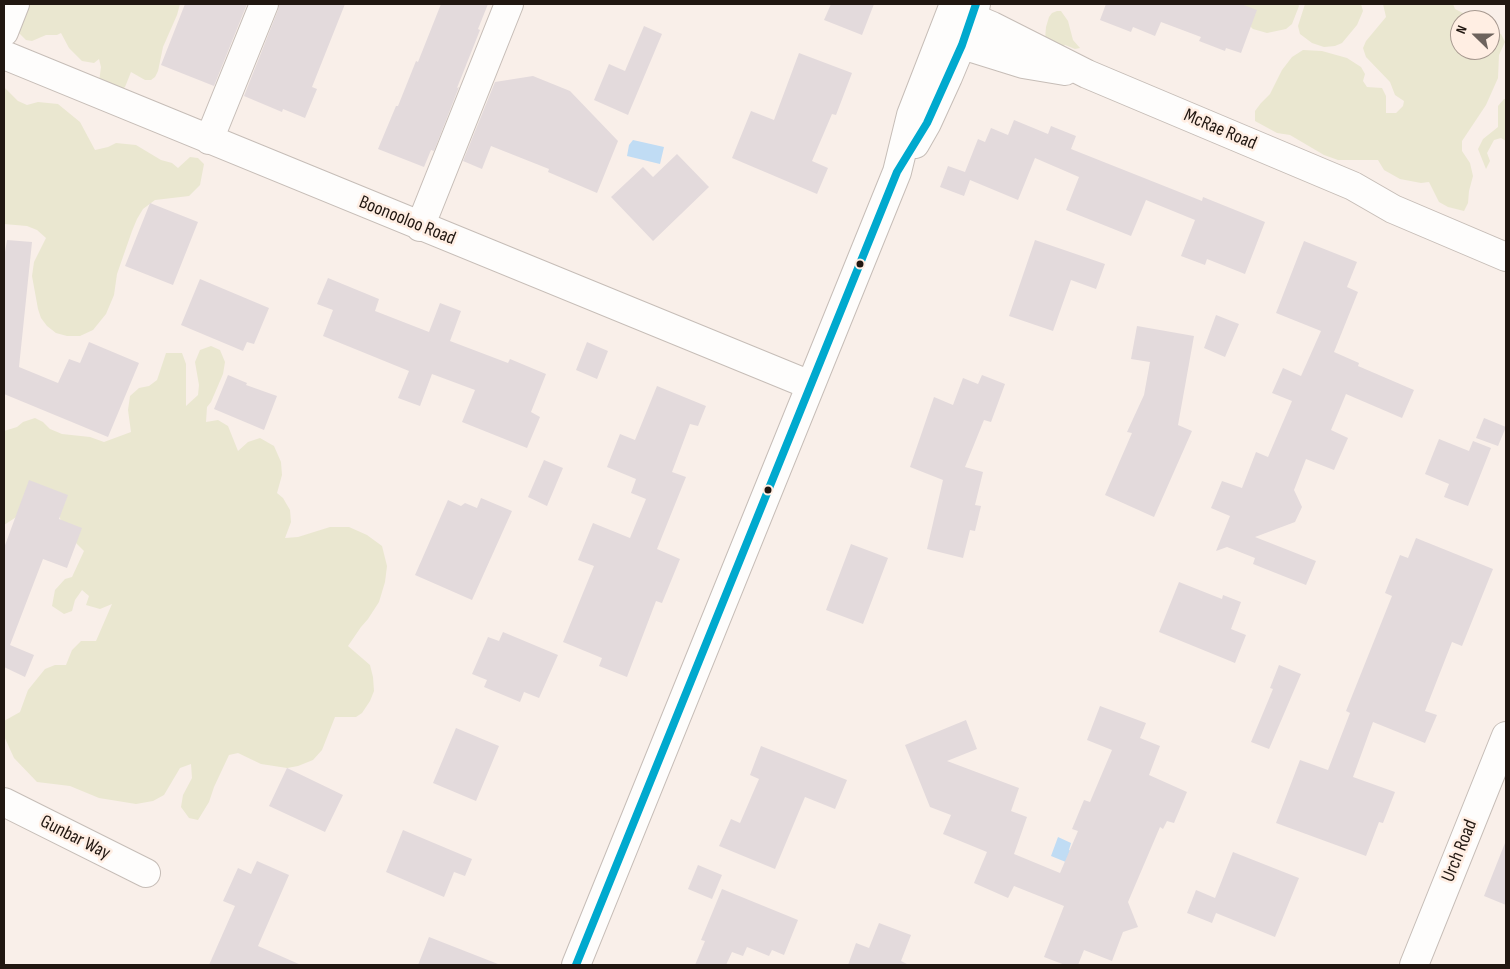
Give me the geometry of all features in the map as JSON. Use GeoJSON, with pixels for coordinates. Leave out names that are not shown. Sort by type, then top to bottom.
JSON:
{"type":"FeatureCollection","features":[{"type":"Feature","properties":{"kind":"street"},"geometry":{"type":"LineString","coordinates":[[4,32],[15,4]]}},
{"type":"Feature","properties":{"kind":"street"},"geometry":{"type":"LineString","coordinates":[[209,140],[264,4]]}},
{"type":"Feature","properties":{"kind":"street"},"geometry":{"type":"LineString","coordinates":[[420,227],[509,4]]}},
{"type":"Feature","properties":{"kind":"street"},"geometry":{"type":"LineString","coordinates":[[576,965],[897,172],[911,115],[951,41],[964,8]]}},
{"type":"Feature","properties":{"kind":"street","name":"McRae Road"},"geometry":{"type":"LineString","coordinates":[[964,8],[1087,74],[1352,186],[1393,209],[1506,257]]}},
{"type":"Feature","properties":{"kind":"street","name":"McRae Road"},"geometry":{"type":"LineString","coordinates":[[951,41],[1023,64],[1087,74]]}},
{"type":"Feature","properties":{"kind":"street","name":"Boonooloo Road"},"geometry":{"type":"LineString","coordinates":[[4,55],[420,227],[810,385]]}},
{"type":"Feature","properties":{"kind":"street","name":"McRae Road"},"geometry":{"type":"LineString","coordinates":[[1352,186],[1400,195],[1506,240]]}},
{"type":"Feature","properties":{"kind":"street","name":"Urch Road"},"geometry":{"type":"LineString","coordinates":[[1414,965],[1506,736]]}},
{"type":"Feature","properties":{"kind":"street","name":"Gunbar Way"},"geometry":{"type":"LineString","coordinates":[[4,802],[146,873]]}},
{"type":"Feature","properties":{"kind":"shaded area"},"geometry":{"type":"Polygon","coordinates":[[[23,4],[180,4],[163,47],[155,77],[151,80],[145,80],[131,72],[125,87],[118,93],[99,82],[101,67],[99,59],[94,63],[82,61],[69,48],[61,33],[46,35],[32,41],[26,40],[19,33],[17,24],[23,4]]]}},
{"type":"Feature","properties":{"kind":"shaded area"},"geometry":{"type":"Polygon","coordinates":[[[1227,4],[1298,4],[1299,6],[1292,24],[1286,29],[1267,33],[1253,29],[1227,4]]]}},
{"type":"Feature","properties":{"kind":"shaded area"},"geometry":{"type":"Polygon","coordinates":[[[1305,4],[1361,4],[1363,11],[1357,25],[1342,43],[1324,47],[1312,43],[1300,34],[1298,26],[1305,4]]]}},
{"type":"Feature","properties":{"kind":"shaded area"},"geometry":{"type":"Polygon","coordinates":[[[1383,4],[1453,4],[1457,10],[1450,10],[1450,60],[1499,60],[1498,78],[1486,105],[1462,141],[1462,151],[1470,163],[1473,176],[1468,203],[1464,211],[1448,207],[1439,202],[1429,182],[1421,183],[1400,179],[1384,170],[1378,160],[1338,160],[1324,155],[1290,135],[1277,133],[1255,121],[1255,111],[1270,94],[1282,70],[1292,57],[1303,50],[1322,51],[1347,58],[1361,67],[1365,74],[1363,81],[1367,87],[1382,88],[1386,96],[1386,113],[1396,113],[1403,106],[1404,101],[1395,95],[1390,82],[1366,57],[1363,48],[1366,41],[1386,17],[1383,4]]]}},
{"type":"Feature","properties":{"kind":"shaded area"},"geometry":{"type":"Polygon","coordinates":[[[1057,11],[1061,11],[1068,21],[1073,40],[1080,48],[1075,49],[1065,45],[1060,48],[1045,39],[1049,17],[1057,11]]]}},
{"type":"Feature","properties":{"kind":"shaded area"},"geometry":{"type":"Polygon","coordinates":[[[1500,34],[1505,42],[1500,53],[1500,34]]]}},
{"type":"Feature","properties":{"kind":"shaded area"},"geometry":{"type":"Polygon","coordinates":[[[4,87],[18,101],[27,105],[38,102],[58,104],[80,122],[95,150],[116,143],[136,145],[161,160],[172,163],[178,168],[190,157],[198,158],[204,164],[200,185],[189,196],[155,200],[143,209],[132,231],[117,274],[114,295],[106,314],[93,330],[80,336],[67,336],[56,333],[41,318],[32,276],[34,262],[46,238],[37,230],[27,226],[4,224],[4,87]]]}},
{"type":"Feature","properties":{"kind":"shaded area"},"geometry":{"type":"Polygon","coordinates":[[[1506,99],[1506,141],[1501,138],[1494,140],[1487,153],[1490,161],[1486,169],[1478,149],[1483,139],[1498,127],[1498,106],[1506,99]]]}},
{"type":"Feature","properties":{"kind":"shaded area"},"geometry":{"type":"Polygon","coordinates":[[[211,346],[220,350],[225,362],[223,374],[207,407],[206,422],[218,420],[228,426],[238,451],[248,442],[260,438],[274,446],[281,462],[282,475],[277,493],[283,498],[290,510],[291,522],[285,538],[298,537],[330,527],[349,527],[367,535],[382,546],[387,566],[385,582],[379,602],[348,646],[370,665],[373,677],[374,691],[362,713],[356,717],[335,717],[322,750],[313,760],[298,766],[287,768],[261,764],[238,753],[229,755],[209,802],[198,820],[189,818],[181,807],[183,795],[192,778],[191,764],[180,768],[164,795],[153,801],[136,804],[99,798],[70,786],[37,782],[14,758],[4,736],[4,721],[20,712],[28,690],[45,669],[55,665],[66,665],[72,650],[81,641],[96,641],[112,604],[100,609],[86,605],[89,596],[82,590],[75,600],[72,611],[64,614],[52,606],[55,590],[65,579],[72,577],[84,551],[63,530],[58,510],[27,510],[4,525],[4,431],[35,418],[43,422],[50,429],[62,434],[90,437],[104,442],[131,432],[128,410],[130,396],[139,388],[149,386],[157,380],[166,353],[182,353],[186,364],[186,406],[198,395],[199,385],[195,362],[200,350],[211,346]]]}},
{"type":"Feature","properties":{"kind":"water"},"geometry":{"type":"Polygon","coordinates":[[[633,140],[664,147],[660,164],[627,156],[629,145],[633,140]]]}},
{"type":"Feature","properties":{"kind":"water"},"geometry":{"type":"Polygon","coordinates":[[[1058,837],[1071,843],[1069,850],[1092,860],[1088,871],[1051,856],[1058,837]]]}},
{"type":"Feature","properties":{"kind":"building"},"geometry":{"type":"Polygon","coordinates":[[[185,4],[247,4],[214,86],[161,65],[185,4]]]}},
{"type":"Feature","properties":{"kind":"building"},"geometry":{"type":"Polygon","coordinates":[[[279,4],[345,4],[312,87],[317,89],[305,118],[283,109],[282,112],[244,96],[279,4]]]}},
{"type":"Feature","properties":{"kind":"building"},"geometry":{"type":"Polygon","coordinates":[[[441,4],[488,4],[434,151],[431,150],[424,167],[378,149],[416,61],[418,62],[441,4]]]}},
{"type":"Feature","properties":{"kind":"building"},"geometry":{"type":"Polygon","coordinates":[[[831,4],[874,4],[862,35],[824,20],[831,4]]]}},
{"type":"Feature","properties":{"kind":"building"},"geometry":{"type":"Polygon","coordinates":[[[1106,4],[1241,4],[1257,10],[1241,53],[1226,48],[1225,51],[1199,41],[1201,37],[1161,22],[1155,36],[1133,27],[1131,32],[1100,20],[1106,4]]]}},
{"type":"Feature","properties":{"kind":"building"},"geometry":{"type":"Polygon","coordinates":[[[644,26],[662,34],[628,115],[594,100],[609,64],[625,71],[644,26]]]}},
{"type":"Feature","properties":{"kind":"building"},"geometry":{"type":"Polygon","coordinates":[[[799,53],[852,73],[836,115],[832,114],[812,161],[828,168],[817,194],[732,158],[751,111],[774,120],[799,53]]]}},
{"type":"Feature","properties":{"kind":"building"},"geometry":{"type":"Polygon","coordinates":[[[533,76],[570,91],[618,141],[597,193],[548,172],[549,169],[491,146],[482,169],[463,161],[495,82],[533,76]]]}},
{"type":"Feature","properties":{"kind":"building"},"geometry":{"type":"Polygon","coordinates":[[[1014,120],[1048,134],[1051,126],[1076,136],[1071,149],[1202,201],[1203,197],[1265,222],[1245,274],[1207,259],[1205,265],[1181,256],[1195,220],[1146,200],[1131,236],[1066,210],[1079,177],[1035,158],[1018,200],[970,180],[964,196],[940,187],[948,166],[965,172],[978,139],[985,142],[991,128],[1008,135],[1014,120]]]}},
{"type":"Feature","properties":{"kind":"building"},"geometry":{"type":"Polygon","coordinates":[[[677,154],[709,187],[653,241],[611,197],[643,167],[653,177],[677,154]]]}},
{"type":"Feature","properties":{"kind":"building"},"geometry":{"type":"Polygon","coordinates":[[[150,203],[198,222],[173,285],[125,266],[150,203]]]}},
{"type":"Feature","properties":{"kind":"building"},"geometry":{"type":"Polygon","coordinates":[[[7,240],[32,242],[19,367],[58,383],[69,359],[80,363],[89,342],[139,363],[108,437],[4,394],[4,252],[7,240]]]}},
{"type":"Feature","properties":{"kind":"building"},"geometry":{"type":"Polygon","coordinates":[[[1035,240],[1105,264],[1096,289],[1071,280],[1053,331],[1009,316],[1035,240]]]}},
{"type":"Feature","properties":{"kind":"building"},"geometry":{"type":"Polygon","coordinates":[[[1304,241],[1357,262],[1347,287],[1358,292],[1334,352],[1359,363],[1358,366],[1414,390],[1402,418],[1346,394],[1331,430],[1348,438],[1334,470],[1306,459],[1294,490],[1302,507],[1295,522],[1255,537],[1316,561],[1306,585],[1253,564],[1255,558],[1227,547],[1216,551],[1230,516],[1211,508],[1222,481],[1242,488],[1256,452],[1268,457],[1292,401],[1272,393],[1283,368],[1301,376],[1321,331],[1276,313],[1304,241]]]}},
{"type":"Feature","properties":{"kind":"building"},"geometry":{"type":"Polygon","coordinates":[[[328,278],[379,299],[375,311],[429,332],[440,303],[461,311],[450,341],[508,363],[510,359],[546,374],[531,412],[540,417],[527,448],[462,422],[475,390],[432,374],[420,406],[398,398],[409,371],[323,336],[333,310],[317,304],[328,278]]]}},
{"type":"Feature","properties":{"kind":"building"},"geometry":{"type":"Polygon","coordinates":[[[200,279],[269,308],[254,344],[247,342],[243,351],[181,325],[200,279]]]}},
{"type":"Feature","properties":{"kind":"building"},"geometry":{"type":"Polygon","coordinates":[[[1216,315],[1239,324],[1225,357],[1204,348],[1216,315]]]}},
{"type":"Feature","properties":{"kind":"building"},"geometry":{"type":"Polygon","coordinates":[[[1137,326],[1194,336],[1178,425],[1192,431],[1154,517],[1105,495],[1132,433],[1127,432],[1144,395],[1150,362],[1131,359],[1137,326]]]}},
{"type":"Feature","properties":{"kind":"building"},"geometry":{"type":"Polygon","coordinates":[[[587,342],[608,351],[597,379],[576,370],[587,342]]]}},
{"type":"Feature","properties":{"kind":"building"},"geometry":{"type":"Polygon","coordinates":[[[228,375],[247,383],[246,385],[277,396],[264,430],[214,409],[228,375]]]}},
{"type":"Feature","properties":{"kind":"building"},"geometry":{"type":"Polygon","coordinates":[[[982,375],[1005,384],[991,422],[984,420],[965,467],[983,472],[975,505],[981,506],[975,531],[970,530],[963,558],[927,549],[943,480],[910,467],[934,397],[953,405],[963,378],[978,384],[982,375]]]}},
{"type":"Feature","properties":{"kind":"building"},"geometry":{"type":"Polygon","coordinates":[[[657,386],[706,406],[698,426],[690,424],[672,472],[686,477],[657,549],[680,559],[662,603],[656,601],[627,677],[599,666],[602,658],[563,642],[594,566],[578,560],[593,523],[630,538],[646,499],[631,493],[636,479],[607,467],[620,434],[635,440],[657,386]]]}},
{"type":"Feature","properties":{"kind":"building"},"geometry":{"type":"Polygon","coordinates":[[[1484,418],[1506,427],[1498,446],[1476,438],[1484,418]]]}},
{"type":"Feature","properties":{"kind":"building"},"geometry":{"type":"Polygon","coordinates":[[[1439,439],[1469,451],[1473,441],[1491,448],[1468,506],[1444,497],[1449,484],[1425,474],[1439,439]]]}},
{"type":"Feature","properties":{"kind":"building"},"geometry":{"type":"Polygon","coordinates":[[[544,460],[563,468],[547,506],[528,497],[544,460]]]}},
{"type":"Feature","properties":{"kind":"building"},"geometry":{"type":"Polygon","coordinates":[[[29,480],[68,495],[59,519],[82,528],[67,568],[43,559],[10,645],[34,655],[25,677],[4,667],[4,548],[29,480]]]}},
{"type":"Feature","properties":{"kind":"building"},"geometry":{"type":"Polygon","coordinates":[[[481,498],[512,511],[472,600],[415,575],[448,500],[461,506],[465,503],[477,508],[481,498]]]}},
{"type":"Feature","properties":{"kind":"building"},"geometry":{"type":"Polygon","coordinates":[[[1416,538],[1493,569],[1462,646],[1452,642],[1425,711],[1437,715],[1425,743],[1373,722],[1353,777],[1395,792],[1383,823],[1379,822],[1366,856],[1276,823],[1300,760],[1328,770],[1350,713],[1346,711],[1392,596],[1385,593],[1400,555],[1408,558],[1416,538]]]}},
{"type":"Feature","properties":{"kind":"building"},"geometry":{"type":"Polygon","coordinates":[[[851,544],[888,558],[863,624],[826,610],[851,544]]]}},
{"type":"Feature","properties":{"kind":"building"},"geometry":{"type":"Polygon","coordinates":[[[1179,582],[1222,599],[1223,595],[1241,602],[1231,629],[1246,635],[1235,663],[1159,632],[1179,582]]]}},
{"type":"Feature","properties":{"kind":"building"},"geometry":{"type":"Polygon","coordinates":[[[503,632],[558,655],[539,698],[524,692],[520,702],[484,687],[487,680],[472,674],[488,637],[499,641],[503,632]]]}},
{"type":"Feature","properties":{"kind":"building"},"geometry":{"type":"Polygon","coordinates":[[[1279,665],[1301,674],[1269,749],[1251,742],[1273,689],[1270,688],[1279,665]]]}},
{"type":"Feature","properties":{"kind":"building"},"geometry":{"type":"Polygon","coordinates":[[[1100,706],[1146,723],[1140,738],[1160,746],[1149,775],[1187,792],[1174,823],[1167,821],[1163,829],[1160,827],[1128,902],[1138,927],[1123,932],[1112,961],[1084,950],[1078,965],[1065,965],[1044,957],[1064,906],[1014,886],[1008,898],[974,883],[987,852],[943,834],[951,815],[930,807],[905,745],[966,720],[977,749],[947,761],[1019,788],[1011,811],[1027,817],[1014,854],[1060,873],[1078,831],[1072,829],[1084,800],[1090,802],[1112,750],[1087,740],[1100,706]]]}},
{"type":"Feature","properties":{"kind":"building"},"geometry":{"type":"Polygon","coordinates":[[[456,728],[499,746],[476,801],[433,783],[456,728]]]}},
{"type":"Feature","properties":{"kind":"building"},"geometry":{"type":"Polygon","coordinates":[[[761,746],[847,780],[835,809],[805,797],[775,869],[719,846],[731,819],[740,823],[759,779],[750,775],[761,746]]]}},
{"type":"Feature","properties":{"kind":"building"},"geometry":{"type":"Polygon","coordinates":[[[287,768],[343,795],[325,832],[269,806],[287,768]]]}},
{"type":"Feature","properties":{"kind":"building"},"geometry":{"type":"Polygon","coordinates":[[[403,830],[472,859],[465,876],[454,872],[444,897],[386,872],[403,830]]]}},
{"type":"Feature","properties":{"kind":"building"},"geometry":{"type":"Polygon","coordinates":[[[1506,843],[1506,905],[1484,896],[1506,843]]]}},
{"type":"Feature","properties":{"kind":"building"},"geometry":{"type":"Polygon","coordinates":[[[1233,852],[1299,878],[1275,937],[1216,913],[1212,923],[1187,913],[1196,890],[1215,898],[1233,852]]]}},
{"type":"Feature","properties":{"kind":"building"},"geometry":{"type":"Polygon","coordinates":[[[257,861],[289,875],[258,946],[301,965],[209,965],[235,906],[223,901],[238,868],[251,874],[257,861]]]}},
{"type":"Feature","properties":{"kind":"building"},"geometry":{"type":"Polygon","coordinates":[[[698,865],[722,875],[712,899],[688,889],[698,865]]]}},
{"type":"Feature","properties":{"kind":"building"},"geometry":{"type":"Polygon","coordinates":[[[722,889],[798,920],[784,955],[772,950],[769,956],[747,947],[743,956],[732,952],[726,965],[695,965],[705,941],[701,940],[722,889]]]}},
{"type":"Feature","properties":{"kind":"building"},"geometry":{"type":"Polygon","coordinates":[[[879,923],[911,935],[901,961],[909,965],[848,965],[856,943],[869,948],[879,923]]]}},
{"type":"Feature","properties":{"kind":"building"},"geometry":{"type":"Polygon","coordinates":[[[429,937],[498,964],[498,965],[418,965],[429,937]]]}},
{"type":"Feature","properties":{"kind":"transit line"},"geometry":{"type":"LineString","coordinates":[[576,965],[897,172],[927,123],[962,45],[976,4]]}}]}
